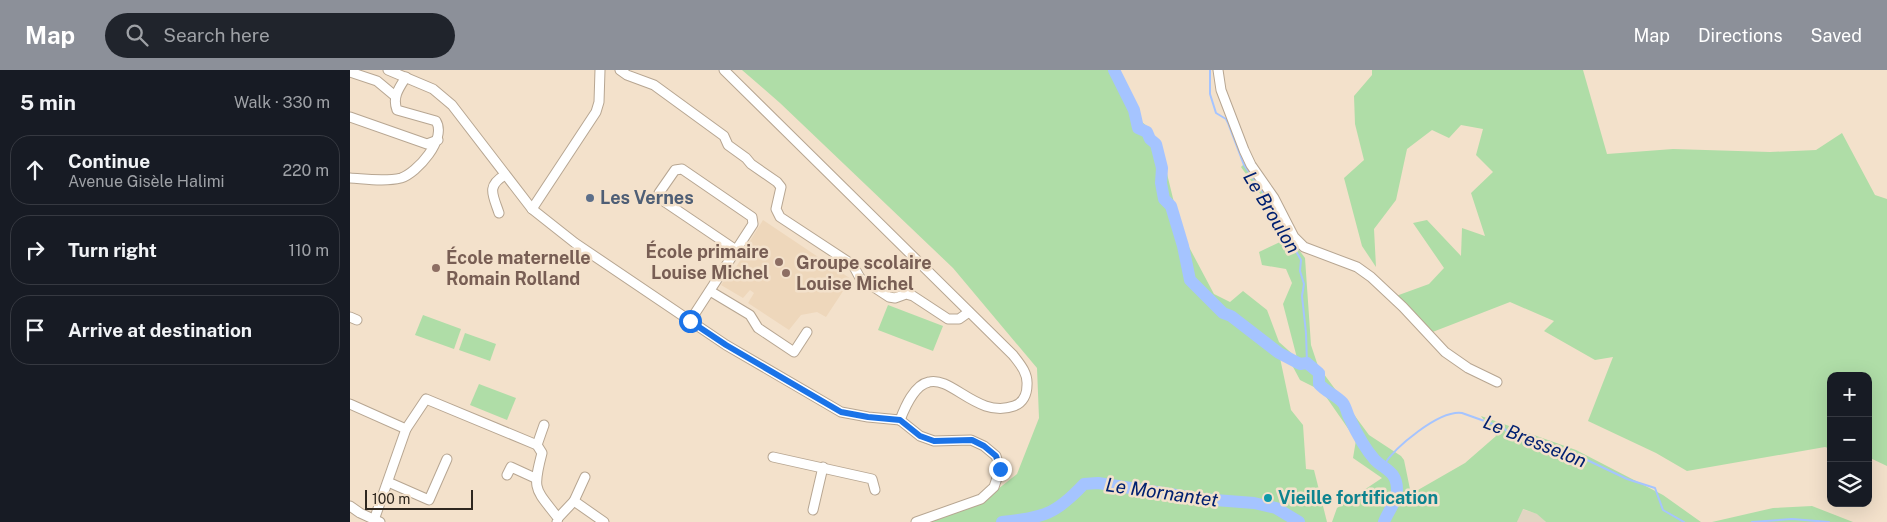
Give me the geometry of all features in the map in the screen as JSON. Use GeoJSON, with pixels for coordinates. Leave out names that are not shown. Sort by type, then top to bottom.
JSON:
{"type":"FeatureCollection","features":[{"type":"Feature","properties":{"kind":"street"},"geometry":{"type":"LineString","coordinates":[[388,70],[433,88],[452,106],[532,209],[575,243],[726,345],[841,412],[900,420],[920,436],[934,441],[972,440],[984,446],[996,456],[1000,469],[994,487],[981,499],[916,522]]}},
{"type":"Feature","properties":{"kind":"street"},"geometry":{"type":"LineString","coordinates":[[532,209],[596,112],[599,102],[600,70]]}},
{"type":"Feature","properties":{"kind":"street"},"geometry":{"type":"LineString","coordinates":[[620,70],[627,75],[654,85],[724,136],[728,145],[781,187],[776,203],[776,209],[780,217],[853,265],[860,278],[889,297],[895,298],[906,294],[913,296],[948,319],[959,319],[969,312]]}},
{"type":"Feature","properties":{"kind":"street"},"geometry":{"type":"LineString","coordinates":[[724,70],[1024,368],[1028,380],[1027,393],[1019,405],[1005,410],[985,407],[944,384],[930,381],[919,387],[905,407],[900,420]]}},
{"type":"Feature","properties":{"kind":"street"},"geometry":{"type":"LineString","coordinates":[[1218,70],[1221,90],[1244,150],[1251,165],[1274,198],[1294,237],[1304,247],[1357,267],[1371,277],[1403,307],[1445,352],[1468,368],[1497,382]]}},
{"type":"Feature","properties":{"kind":"street"},"geometry":{"type":"LineString","coordinates":[[350,72],[377,82],[395,96]]}},
{"type":"Feature","properties":{"kind":"street"},"geometry":{"type":"LineString","coordinates":[[350,178],[381,180],[399,179],[407,176],[438,140],[440,130],[436,121],[397,110],[395,96],[406,77]]}},
{"type":"Feature","properties":{"kind":"street"},"geometry":{"type":"LineString","coordinates":[[350,117],[427,144],[438,140]]}},
{"type":"Feature","properties":{"kind":"street"},"geometry":{"type":"LineString","coordinates":[[690,321],[753,224],[752,217],[682,169],[675,170],[659,193],[662,200],[736,250]]}},
{"type":"Feature","properties":{"kind":"street"},"geometry":{"type":"LineString","coordinates":[[499,213],[492,193],[492,187],[496,180],[505,175]]}},
{"type":"Feature","properties":{"kind":"street"},"geometry":{"type":"LineString","coordinates":[[710,291],[750,315],[758,328],[794,352],[807,332]]}},
{"type":"Feature","properties":{"kind":"street"},"geometry":{"type":"LineString","coordinates":[[350,506],[377,521],[406,429],[426,399],[537,445],[542,453],[535,478],[536,490],[558,520],[574,501],[585,476]]}},
{"type":"Feature","properties":{"kind":"street"},"geometry":{"type":"LineString","coordinates":[[350,404],[406,429]]}},
{"type":"Feature","properties":{"kind":"street"},"geometry":{"type":"LineString","coordinates":[[537,445],[544,424]]}},
{"type":"Feature","properties":{"kind":"street"},"geometry":{"type":"LineString","coordinates":[[773,457],[872,479],[875,490]]}},
{"type":"Feature","properties":{"kind":"street"},"geometry":{"type":"LineString","coordinates":[[388,482],[429,500],[446,459]]}},
{"type":"Feature","properties":{"kind":"street"},"geometry":{"type":"LineString","coordinates":[[507,475],[511,467],[535,478]]}},
{"type":"Feature","properties":{"kind":"street"},"geometry":{"type":"LineString","coordinates":[[813,510],[823,467]]}},
{"type":"Feature","properties":{"kind":"street"},"geometry":{"type":"LineString","coordinates":[[574,501],[604,522]]}},
{"type":"Feature","properties":{"kind":"shaded area","name":"Groupe scolaire Louise Michel"},"geometry":{"type":"Polygon","coordinates":[[[763,220],[851,279],[826,317],[817,312],[801,315],[789,330],[748,303],[754,293],[750,290],[743,298],[721,285],[747,250],[745,249],[763,220]]]}},
{"type":"Feature","properties":{"kind":"shaded area"},"geometry":{"type":"Polygon","coordinates":[[[1522,509],[1538,514],[1546,522],[1517,522],[1522,509]]]}},
{"type":"Feature","properties":{"kind":"green space"},"geometry":{"type":"Polygon","coordinates":[[[742,70],[1119,70],[1142,122],[1149,128],[1161,149],[1178,219],[1189,247],[1214,294],[1230,302],[1243,291],[1267,310],[1279,342],[1297,358],[1283,304],[1292,283],[1286,269],[1262,265],[1259,252],[1280,242],[1264,199],[1241,167],[1245,163],[1272,200],[1288,235],[1305,258],[1311,345],[1318,366],[1369,435],[1401,456],[1404,460],[1411,494],[1465,463],[1496,436],[1481,416],[1576,450],[1663,495],[1701,522],[1546,522],[1537,514],[1523,509],[1517,522],[1332,522],[1337,508],[1382,478],[1353,458],[1356,440],[1322,391],[1300,380],[1292,365],[1280,358],[1291,410],[1303,425],[1306,469],[1314,470],[1327,522],[927,522],[984,500],[1017,474],[1039,418],[1037,368],[953,268],[780,103],[742,70]]]}},
{"type":"Feature","properties":{"kind":"green space"},"geometry":{"type":"Polygon","coordinates":[[[1372,70],[1583,70],[1607,154],[1673,149],[1770,152],[1816,150],[1842,133],[1875,195],[1887,199],[1887,466],[1872,459],[1872,372],[1827,372],[1827,448],[1687,471],[1656,453],[1588,421],[1613,357],[1595,360],[1544,331],[1554,321],[1510,302],[1430,333],[1396,296],[1429,284],[1444,268],[1413,223],[1427,220],[1461,256],[1462,228],[1485,236],[1471,193],[1493,172],[1476,155],[1483,129],[1461,125],[1449,138],[1432,130],[1407,149],[1396,200],[1374,229],[1376,267],[1362,246],[1344,178],[1364,160],[1355,124],[1354,96],[1372,75],[1372,70]]]}},
{"type":"Feature","properties":{"kind":"green space"},"geometry":{"type":"Polygon","coordinates":[[[888,305],[943,326],[933,351],[878,330],[888,305]]]}},
{"type":"Feature","properties":{"kind":"green space"},"geometry":{"type":"Polygon","coordinates":[[[423,315],[461,329],[454,349],[415,335],[423,315]]]}},
{"type":"Feature","properties":{"kind":"green space"},"geometry":{"type":"Polygon","coordinates":[[[465,333],[496,344],[490,361],[459,350],[465,333]]]}},
{"type":"Feature","properties":{"kind":"green space"},"geometry":{"type":"Polygon","coordinates":[[[479,384],[516,398],[507,420],[470,405],[479,384]]]}},
{"type":"Feature","properties":{"kind":"green space"},"geometry":{"type":"Polygon","coordinates":[[[1812,506],[1853,522],[1712,522],[1773,508],[1812,506]]]}},
{"type":"Feature","properties":{"kind":"waterway","name":"Le Mornantet"},"geometry":{"type":"LineString","coordinates":[[1114,70],[1134,110],[1138,128],[1147,132],[1150,139],[1156,144],[1162,168],[1161,183],[1164,199],[1171,206],[1183,246],[1190,280],[1223,313],[1231,316],[1279,353],[1300,364],[1307,363],[1319,373],[1319,384],[1343,403],[1354,428],[1368,451],[1395,479],[1397,494],[1384,522]]}},
{"type":"Feature","properties":{"kind":"waterway","name":"Le Broulon"},"geometry":{"type":"LineString","coordinates":[[1210,70],[1210,94],[1216,113],[1226,119],[1244,165],[1272,205],[1286,238],[1292,244],[1301,260],[1300,271],[1304,284],[1302,296],[1307,363]]}},
{"type":"Feature","properties":{"kind":"waterway","name":"Le Bresselon"},"geometry":{"type":"LineString","coordinates":[[1383,466],[1397,449],[1418,431],[1442,417],[1462,413],[1504,428],[1509,434],[1524,434],[1540,443],[1585,459],[1627,479],[1655,488],[1663,510],[1684,522]]}},
{"type":"Feature","properties":{"kind":"waterway","name":"Le Mornantet"},"geometry":{"type":"LineString","coordinates":[[1002,522],[1048,513],[1065,502],[1084,484],[1098,483],[1202,499],[1254,503],[1276,508],[1299,522]]}},
{"type":"Feature","properties":{"kind":"waterway","name":"Le Bresselon"},"geometry":{"type":"LineString","coordinates":[[1752,522],[1792,519],[1829,522]]}},
{"type":"Feature","properties":{"kind":"place","name":"Les Vernes"},"geometry":{"type":"Point","coordinates":[590,198]}},
{"type":"Feature","properties":{"kind":"place","name":"École primaire Louise Michel"},"geometry":{"type":"Point","coordinates":[779,262]}},
{"type":"Feature","properties":{"kind":"place","name":"École maternelle Romain Rolland"},"geometry":{"type":"Point","coordinates":[436,268]}},
{"type":"Feature","properties":{"kind":"place","name":"Groupe scolaire Louise Michel"},"geometry":{"type":"Point","coordinates":[786,273]}},
{"type":"Feature","properties":{"kind":"place","name":"Vieille fortification"},"geometry":{"type":"Point","coordinates":[1268,498]}},
{"type":"Feature","properties":{"kind":"route"},"geometry":{"type":"LineString","coordinates":[[690,321],[726,345],[841,412],[900,420],[920,436],[934,441],[972,440],[984,446],[996,456],[1000,469]]}}]}
